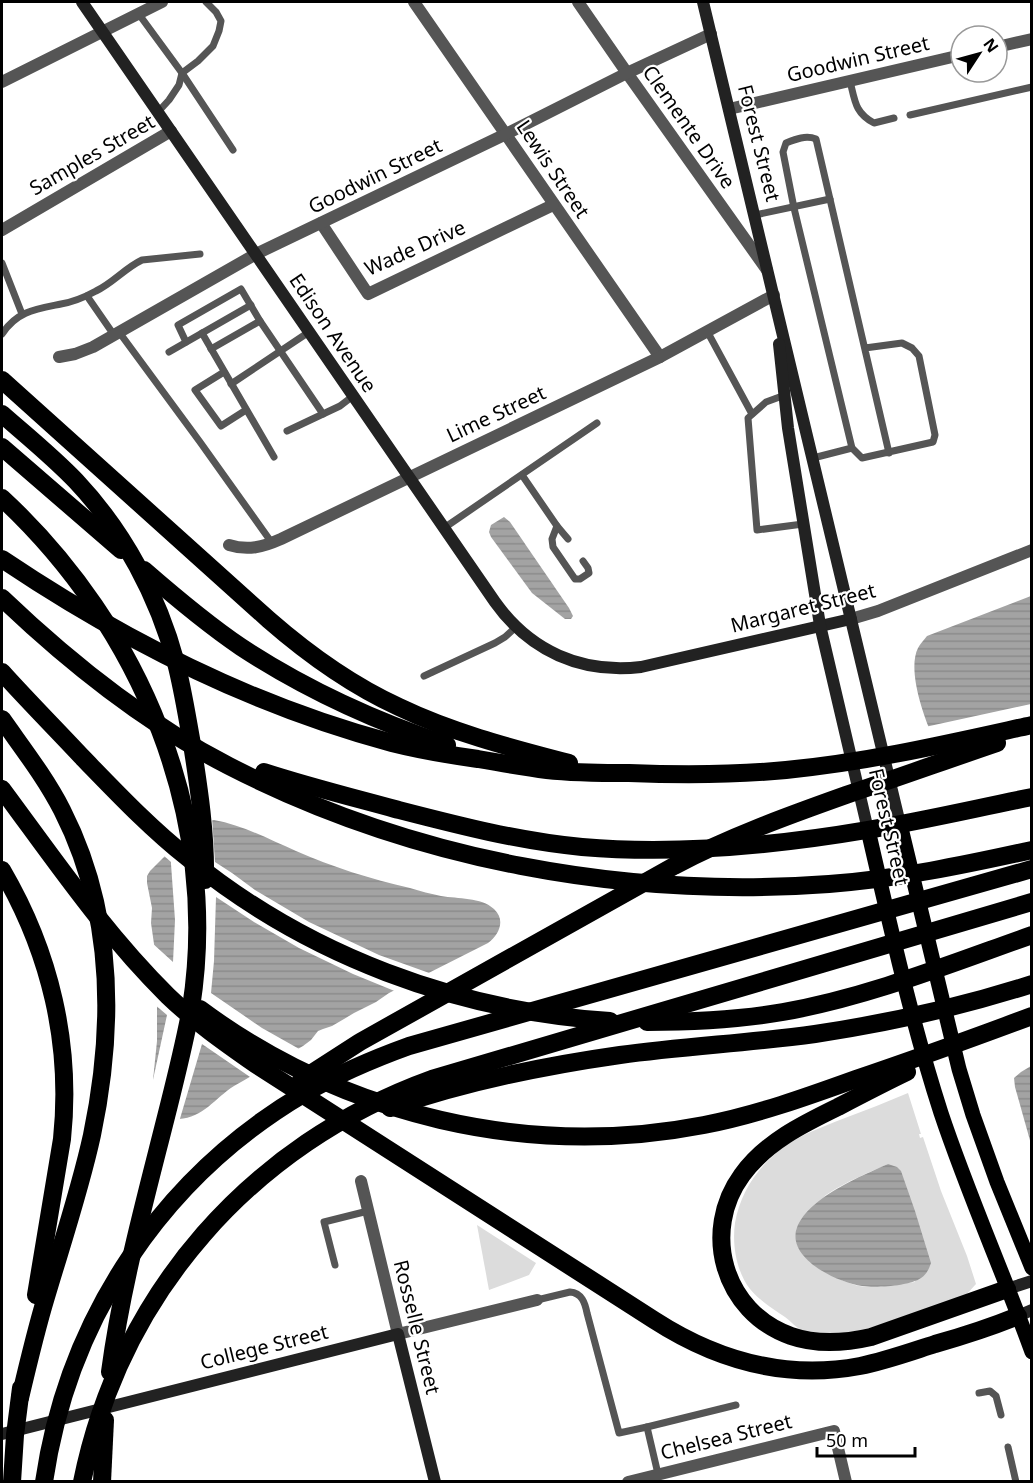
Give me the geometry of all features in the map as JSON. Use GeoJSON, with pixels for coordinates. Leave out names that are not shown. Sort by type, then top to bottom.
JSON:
{"type":"FeatureCollection","features":[{"type":"Feature","properties":{"kind":"highway"},"geometry":{"type":"LineString","coordinates":[[2,380],[284,633],[354,683],[412,713],[501,745],[575,764],[645,774]]}},
{"type":"Feature","properties":{"kind":"highway"},"geometry":{"type":"LineString","coordinates":[[2,414],[56,461],[89,495],[128,549],[144,578],[158,608],[177,664],[201,797],[206,863],[205,900],[194,988],[186,1035],[124,1288],[106,1406],[102,1482]]}},
{"type":"Feature","properties":{"kind":"highway"},"geometry":{"type":"LineString","coordinates":[[2,447],[185,605],[260,659],[309,687],[361,712],[438,742],[506,764]]}},
{"type":"Feature","properties":{"kind":"highway"},"geometry":{"type":"LineString","coordinates":[[2,498],[54,553],[96,609],[133,670],[162,734],[177,779],[192,848],[197,918],[196,965]]}},
{"type":"Feature","properties":{"kind":"highway"},"geometry":{"type":"LineString","coordinates":[[2,559],[138,642],[252,695],[347,730],[437,753],[572,772],[738,774],[878,758],[1032,726]]}},
{"type":"Feature","properties":{"kind":"highway"},"geometry":{"type":"LineString","coordinates":[[2,598],[39,633],[104,687],[174,734],[228,765],[296,797],[410,838],[512,864],[597,878],[675,885],[764,887],[853,882],[934,871],[1032,850]]}},
{"type":"Feature","properties":{"kind":"highway"},"geometry":{"type":"LineString","coordinates":[[2,672],[149,824],[189,859],[224,885],[285,925],[327,947],[372,967],[441,992],[534,1013],[585,1019],[698,1022],[763,1016],[842,999],[1032,935]]}},
{"type":"Feature","properties":{"kind":"highway"},"geometry":{"type":"LineString","coordinates":[[2,719],[38,769],[72,831],[96,902],[104,947],[106,983],[103,1066],[91,1137],[39,1321],[20,1398]]}},
{"type":"Feature","properties":{"kind":"highway"},"geometry":{"type":"LineString","coordinates":[[44,1482],[51,1441],[67,1386],[88,1331],[117,1275],[164,1212],[211,1162],[270,1105],[301,1080],[360,1042],[692,856],[790,815],[1032,731]]}},
{"type":"Feature","properties":{"kind":"highway"},"geometry":{"type":"LineString","coordinates":[[174,734],[217,755],[254,769],[481,831],[545,843],[610,848],[696,849],[762,844],[868,830],[1032,797]]}},
{"type":"Feature","properties":{"kind":"highway"},"geometry":{"type":"LineString","coordinates":[[2,789],[124,948],[153,981],[186,1012],[255,1064],[675,1333],[718,1353],[761,1366],[808,1370],[842,1369],[884,1360],[992,1326],[1025,1313]]}},
{"type":"Feature","properties":{"kind":"highway"},"geometry":{"type":"LineString","coordinates":[[211,1162],[247,1132],[295,1099],[344,1072],[390,1053],[1032,869]]}},
{"type":"Feature","properties":{"kind":"highway"},"geometry":{"type":"LineString","coordinates":[[2,870],[23,909],[51,986],[64,1068],[62,1139],[20,1398],[12,1482]]}},
{"type":"Feature","properties":{"kind":"highway"},"geometry":{"type":"LineString","coordinates":[[79,892],[142,961],[177,992],[234,1033],[296,1068],[383,1104],[439,1120],[497,1131],[544,1136],[616,1136],[706,1125],[752,1114],[898,1070],[975,1037],[1032,1016]]}},
{"type":"Feature","properties":{"kind":"highway"},"geometry":{"type":"LineString","coordinates":[[82,1482],[95,1428],[116,1374],[144,1317],[170,1276],[215,1221],[249,1187],[298,1148],[332,1126],[368,1106],[432,1079],[1032,902]]}},
{"type":"Feature","properties":{"kind":"highway"},"geometry":{"type":"LineString","coordinates":[[298,1148],[340,1128],[404,1103],[442,1091],[502,1077],[621,1055],[804,1035],[887,1022],[967,1004],[1032,984]]}},
{"type":"Feature","properties":{"kind":"highway"},"geometry":{"type":"LineString","coordinates":[[898,1070],[795,1129],[768,1148],[747,1168],[734,1189],[723,1222],[722,1249],[731,1283],[745,1305],[764,1322],[789,1335],[810,1341],[830,1342],[871,1337],[1007,1288]]}},
{"type":"Feature","properties":{"kind":"main road","name":"Edison Avenue"},"geometry":{"type":"LineString","coordinates":[[82,2],[495,602],[526,636],[543,648],[575,662]]}},
{"type":"Feature","properties":{"kind":"main road","name":"Forest Street"},"geometry":{"type":"LineString","coordinates":[[703,2],[959,1069],[997,1182],[1032,1268]]}},
{"type":"Feature","properties":{"kind":"main road","name":"Forest Street"},"geometry":{"type":"LineString","coordinates":[[774,295],[788,428],[820,625],[904,980],[928,1070],[959,1166],[1007,1288],[1025,1313],[1032,1352]]}},
{"type":"Feature","properties":{"kind":"main road","name":"Margaret Street"},"geometry":{"type":"LineString","coordinates":[[575,662],[606,669],[641,667],[851,619]]}},
{"type":"Feature","properties":{"kind":"main road"},"geometry":{"type":"LineString","coordinates":[[1007,1288],[1032,1281]]}},
{"type":"Feature","properties":{"kind":"main road","name":"College Street"},"geometry":{"type":"LineString","coordinates":[[2,1434],[398,1334]]}},
{"type":"Feature","properties":{"kind":"main road","name":"Rosselle Street"},"geometry":{"type":"LineString","coordinates":[[398,1334],[435,1482]]}},
{"type":"Feature","properties":{"kind":"street"},"geometry":{"type":"LineString","coordinates":[[2,82],[162,2]]}},
{"type":"Feature","properties":{"kind":"street","name":"Lewis Street"},"geometry":{"type":"LineString","coordinates":[[414,2],[660,357]]}},
{"type":"Feature","properties":{"kind":"street","name":"Clemente Drive"},"geometry":{"type":"LineString","coordinates":[[578,2],[769,273]]}},
{"type":"Feature","properties":{"kind":"street","name":"Goodwin Street"},"geometry":{"type":"LineString","coordinates":[[59,357],[82,351],[117,334],[256,254],[711,34]]}},
{"type":"Feature","properties":{"kind":"street"},"geometry":{"type":"LineString","coordinates":[[1009,44],[1032,39]]}},
{"type":"Feature","properties":{"kind":"street","name":"Goodwin Street"},"geometry":{"type":"LineString","coordinates":[[729,109],[949,58]]}},
{"type":"Feature","properties":{"kind":"street","name":"Samples Street"},"geometry":{"type":"LineString","coordinates":[[2,230],[171,131]]}},
{"type":"Feature","properties":{"kind":"street","name":"Wade Drive"},"geometry":{"type":"LineString","coordinates":[[321,224],[368,294],[554,205]]}},
{"type":"Feature","properties":{"kind":"street","name":"Lime Street"},"geometry":{"type":"LineString","coordinates":[[229,545],[252,549],[272,543],[660,357],[774,295]]}},
{"type":"Feature","properties":{"kind":"street","name":"Margaret Street"},"geometry":{"type":"LineString","coordinates":[[851,619],[878,611],[1032,549]]}},
{"type":"Feature","properties":{"kind":"street","name":"Rosselle Street"},"geometry":{"type":"LineString","coordinates":[[361,1181],[398,1334]]}},
{"type":"Feature","properties":{"kind":"street","name":"College Street"},"geometry":{"type":"LineString","coordinates":[[398,1334],[537,1300]]}},
{"type":"Feature","properties":{"kind":"street","name":"Chelsea Street"},"geometry":{"type":"LineString","coordinates":[[631,1481],[834,1431],[846,1482]]}},
{"type":"Feature","properties":{"kind":"lane"},"geometry":{"type":"LineString","coordinates":[[158,112],[169,100],[182,73],[213,46],[221,21],[206,2]]}},
{"type":"Feature","properties":{"kind":"lane"},"geometry":{"type":"LineString","coordinates":[[138,14],[182,73],[233,150]]}},
{"type":"Feature","properties":{"kind":"lane"},"geometry":{"type":"LineString","coordinates":[[850,81],[856,107],[865,118],[874,123],[894,118]]}},
{"type":"Feature","properties":{"kind":"lane"},"geometry":{"type":"LineString","coordinates":[[910,115],[1032,87]]}},
{"type":"Feature","properties":{"kind":"lane"},"geometry":{"type":"LineString","coordinates":[[865,348],[902,343],[912,348],[919,356],[935,435],[933,442],[889,453],[862,458],[852,448],[794,208],[783,152],[786,143],[797,139],[810,136],[816,139],[889,453]]}},
{"type":"Feature","properties":{"kind":"lane"},"geometry":{"type":"LineString","coordinates":[[755,215],[830,199]]}},
{"type":"Feature","properties":{"kind":"lane"},"geometry":{"type":"LineString","coordinates":[[2,334],[22,314],[87,296],[142,260],[200,255]]}},
{"type":"Feature","properties":{"kind":"lane"},"geometry":{"type":"LineString","coordinates":[[2,263],[22,314]]}},
{"type":"Feature","properties":{"kind":"lane"},"geometry":{"type":"LineString","coordinates":[[186,342],[178,325],[241,289],[280,352],[323,414]]}},
{"type":"Feature","properties":{"kind":"lane"},"geometry":{"type":"LineString","coordinates":[[87,296],[200,441],[272,543]]}},
{"type":"Feature","properties":{"kind":"lane"},"geometry":{"type":"LineString","coordinates":[[169,352],[250,305]]}},
{"type":"Feature","properties":{"kind":"lane"},"geometry":{"type":"LineString","coordinates":[[211,349],[260,321]]}},
{"type":"Feature","properties":{"kind":"lane"},"geometry":{"type":"LineString","coordinates":[[707,331],[752,414]]}},
{"type":"Feature","properties":{"kind":"lane"},"geometry":{"type":"LineString","coordinates":[[231,384],[309,332]]}},
{"type":"Feature","properties":{"kind":"lane"},"geometry":{"type":"LineString","coordinates":[[202,333],[274,457]]}},
{"type":"Feature","properties":{"kind":"lane"},"geometry":{"type":"LineString","coordinates":[[224,372],[195,390],[220,426],[246,410]]}},
{"type":"Feature","properties":{"kind":"lane"},"geometry":{"type":"LineString","coordinates":[[785,395],[766,402],[748,418],[757,530],[803,524]]}},
{"type":"Feature","properties":{"kind":"lane"},"geometry":{"type":"LineString","coordinates":[[287,431],[340,406],[353,396]]}},
{"type":"Feature","properties":{"kind":"lane"},"geometry":{"type":"LineString","coordinates":[[444,528],[597,423]]}},
{"type":"Feature","properties":{"kind":"lane"},"geometry":{"type":"LineString","coordinates":[[813,458],[852,448]]}},
{"type":"Feature","properties":{"kind":"lane"},"geometry":{"type":"LineString","coordinates":[[522,475],[568,539]]}},
{"type":"Feature","properties":{"kind":"lane"},"geometry":{"type":"LineString","coordinates":[[557,526],[552,540],[553,547],[575,579],[580,579],[589,573],[583,561]]}},
{"type":"Feature","properties":{"kind":"lane"},"geometry":{"type":"LineString","coordinates":[[424,676],[495,644],[516,627]]}},
{"type":"Feature","properties":{"kind":"lane"},"geometry":{"type":"LineString","coordinates":[[335,1265],[324,1222],[368,1211]]}},
{"type":"Feature","properties":{"kind":"lane"},"geometry":{"type":"LineString","coordinates":[[537,1300],[570,1292],[580,1296],[587,1313],[619,1433],[736,1405]]}},
{"type":"Feature","properties":{"kind":"lane"},"geometry":{"type":"LineString","coordinates":[[979,1393],[990,1391],[996,1396],[1000,1415]]}},
{"type":"Feature","properties":{"kind":"lane"},"geometry":{"type":"LineString","coordinates":[[647,1427],[658,1474]]}},
{"type":"Feature","properties":{"kind":"lane"},"geometry":{"type":"LineString","coordinates":[[1008,1446],[1016,1482]]}},
{"type":"Feature","properties":{"kind":"shaded area"},"geometry":{"type":"Polygon","coordinates":[[[504,517],[510,522],[569,608],[573,616],[571,619],[565,619],[532,593],[491,537],[489,532],[491,525],[504,517]]]}},
{"type":"Feature","properties":{"kind":"shaded area"},"geometry":{"type":"Polygon","coordinates":[[[1031,596],[1031,728],[929,728],[919,699],[914,666],[918,648],[927,636],[1031,596]]]}},
{"type":"Feature","properties":{"kind":"shaded area"},"geometry":{"type":"Polygon","coordinates":[[[214,820],[246,829],[310,857],[366,877],[437,895],[483,902],[498,913],[500,927],[488,943],[389,993],[332,1026],[318,1031],[303,1046],[234,1086],[202,1111],[179,1119],[153,1080],[157,1041],[157,982],[151,923],[152,908],[147,876],[167,854],[207,821],[214,820]]]}},
{"type":"Feature","properties":{"kind":"shaded area"},"geometry":{"type":"Polygon","coordinates":[[[1031,1066],[1031,1144],[1014,1078],[1031,1066]]]}},
{"type":"Feature","properties":{"kind":"shaded area"},"geometry":{"type":"Polygon","coordinates":[[[908,1093],[921,1134],[919,1134],[920,1138],[923,1137],[976,1284],[966,1295],[877,1326],[841,1333],[805,1332],[758,1297],[741,1274],[736,1257],[734,1231],[744,1195],[760,1170],[781,1149],[793,1141],[908,1093]],[[888,1164],[826,1195],[800,1221],[796,1233],[797,1244],[803,1254],[813,1264],[836,1278],[866,1287],[915,1282],[888,1164]]]}},
{"type":"Feature","properties":{"kind":"shaded area"},"geometry":{"type":"Polygon","coordinates":[[[888,1164],[901,1171],[915,1211],[931,1263],[926,1274],[909,1283],[868,1287],[825,1273],[803,1255],[797,1245],[796,1233],[800,1221],[817,1202],[828,1194],[888,1164]]]}},
{"type":"Feature","properties":{"kind":"shaded area"},"geometry":{"type":"Polygon","coordinates":[[[477,1225],[536,1263],[529,1275],[489,1290],[477,1225]]]}},
{"type":"Feature","properties":{"kind":"pier"},"geometry":{"type":"Polygon","coordinates":[[[1031,704],[1032,732],[936,740],[925,727],[1031,704]]]}},
{"type":"Feature","properties":{"kind":"pier"},"geometry":{"type":"Polygon","coordinates":[[[212,817],[215,862],[255,890],[309,922],[379,955],[432,974],[397,992],[299,948],[216,897],[211,993],[262,1028],[301,1050],[253,1079],[202,1044],[179,1122],[163,1115],[153,1099],[151,1089],[167,1015],[154,1004],[151,942],[173,962],[175,920],[171,862],[163,855],[181,831],[212,817]]]}}]}
